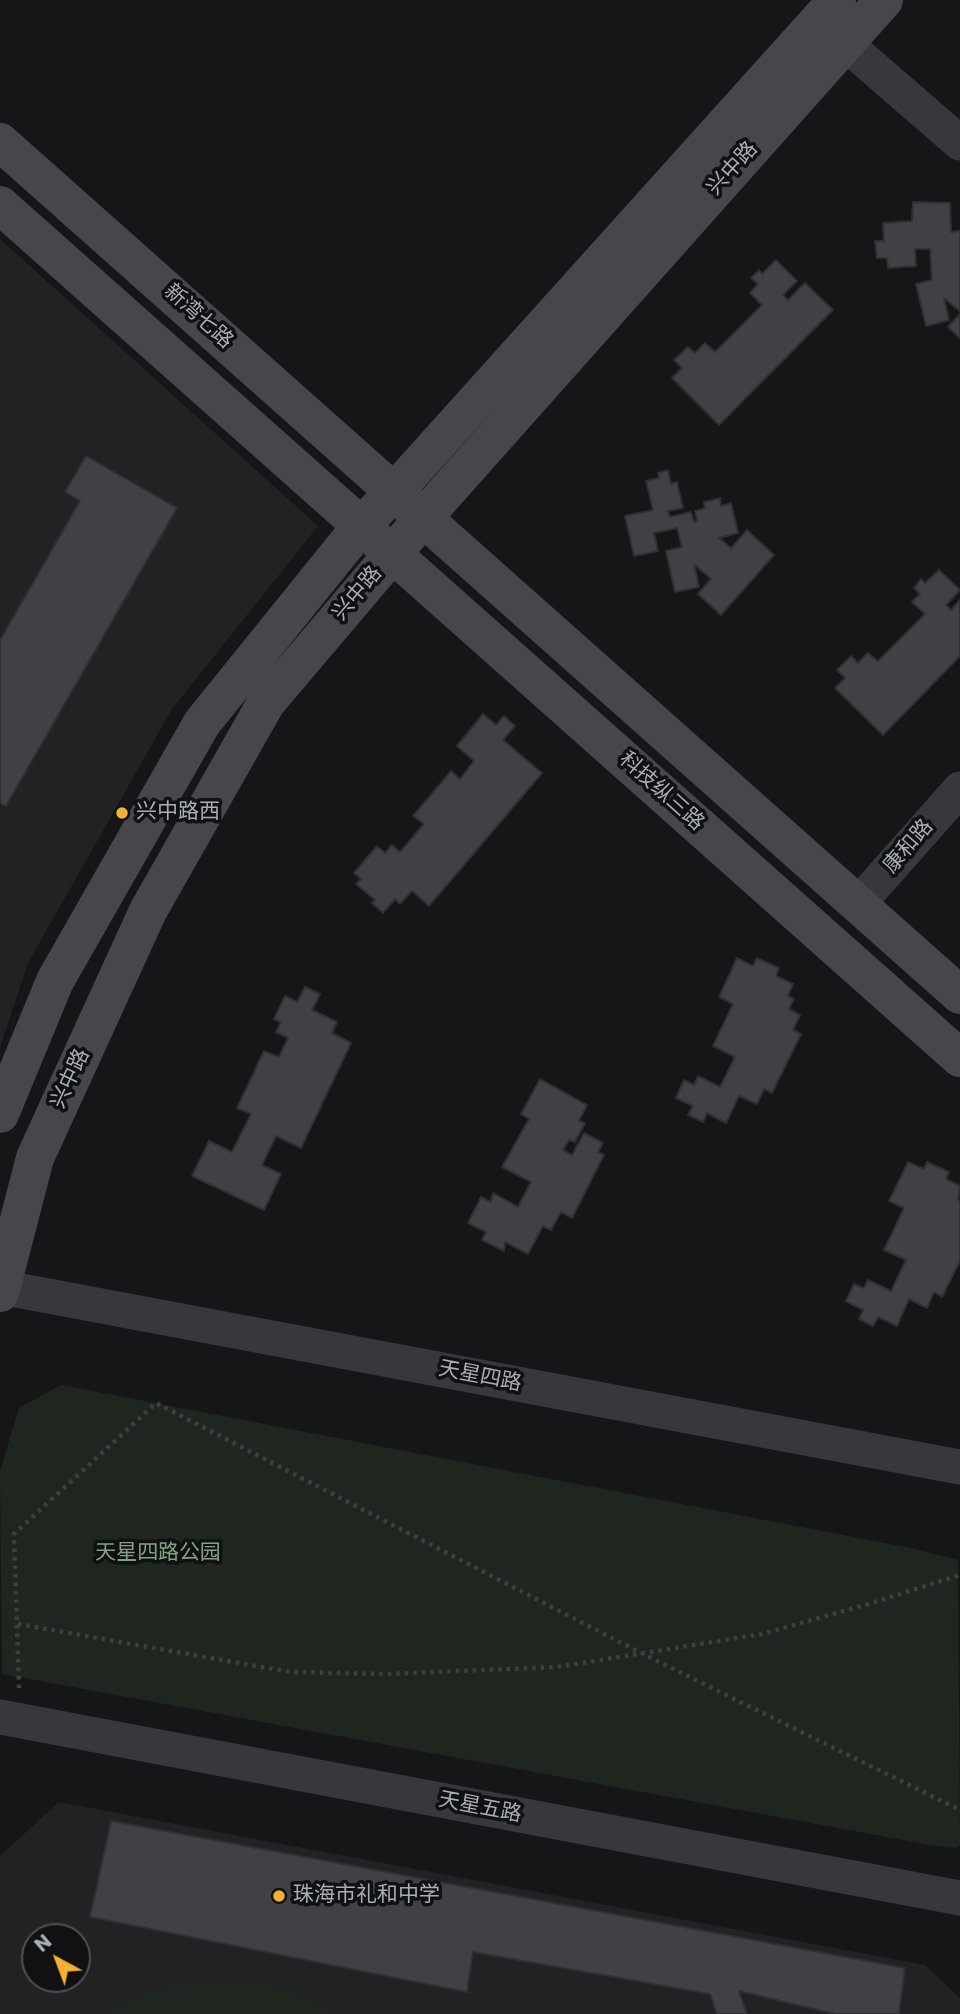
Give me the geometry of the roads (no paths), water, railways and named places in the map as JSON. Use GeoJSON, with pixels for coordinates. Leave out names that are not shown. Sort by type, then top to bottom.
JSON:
{"type":"FeatureCollection","features":[{"type":"Feature","properties":{"kind":"street","name":"兴中路"},"geometry":{"type":"LineString","coordinates":[[0,1114],[55,981],[202,723],[361,526],[834,21],[884,0]]}},
{"type":"Feature","properties":{"kind":"street","name":"兴中路"},"geometry":{"type":"LineString","coordinates":[[0,1290],[35,1158],[148,911],[266,703],[423,518],[834,21]]}},
{"type":"Feature","properties":{"kind":"street"},"geometry":{"type":"LineString","coordinates":[[834,21],[960,143]]}},
{"type":"Feature","properties":{"kind":"street","name":"新湾七路"},"geometry":{"type":"LineString","coordinates":[[0,142],[395,491]]}},
{"type":"Feature","properties":{"kind":"street"},"geometry":{"type":"LineString","coordinates":[[0,205],[361,526]]}},
{"type":"Feature","properties":{"kind":"street"},"geometry":{"type":"LineString","coordinates":[[395,491],[960,995]]}},
{"type":"Feature","properties":{"kind":"street","name":"科技纵三路"},"geometry":{"type":"LineString","coordinates":[[361,526],[960,1058]]}},
{"type":"Feature","properties":{"kind":"street","name":"康和路"},"geometry":{"type":"LineString","coordinates":[[858,904],[960,789]]}},
{"type":"Feature","properties":{"kind":"street","name":"天星四路"},"geometry":{"type":"LineString","coordinates":[[0,1290],[960,1468]]}},
{"type":"Feature","properties":{"kind":"street","name":"天星五路"},"geometry":{"type":"LineString","coordinates":[[10,1719],[960,1898]]}},
{"type":"Feature","properties":{"kind":"place","name":"兴中路西"},"geometry":{"type":"Point","coordinates":[122,813]}},
{"type":"Feature","properties":{"kind":"place","name":"珠海市礼和中学"},"geometry":{"type":"Point","coordinates":[279,1896]}},
{"type":"Feature","properties":{"kind":"park label","name":"天星四路公园"},"geometry":{"type":"Point","coordinates":[158,1554]}}]}
